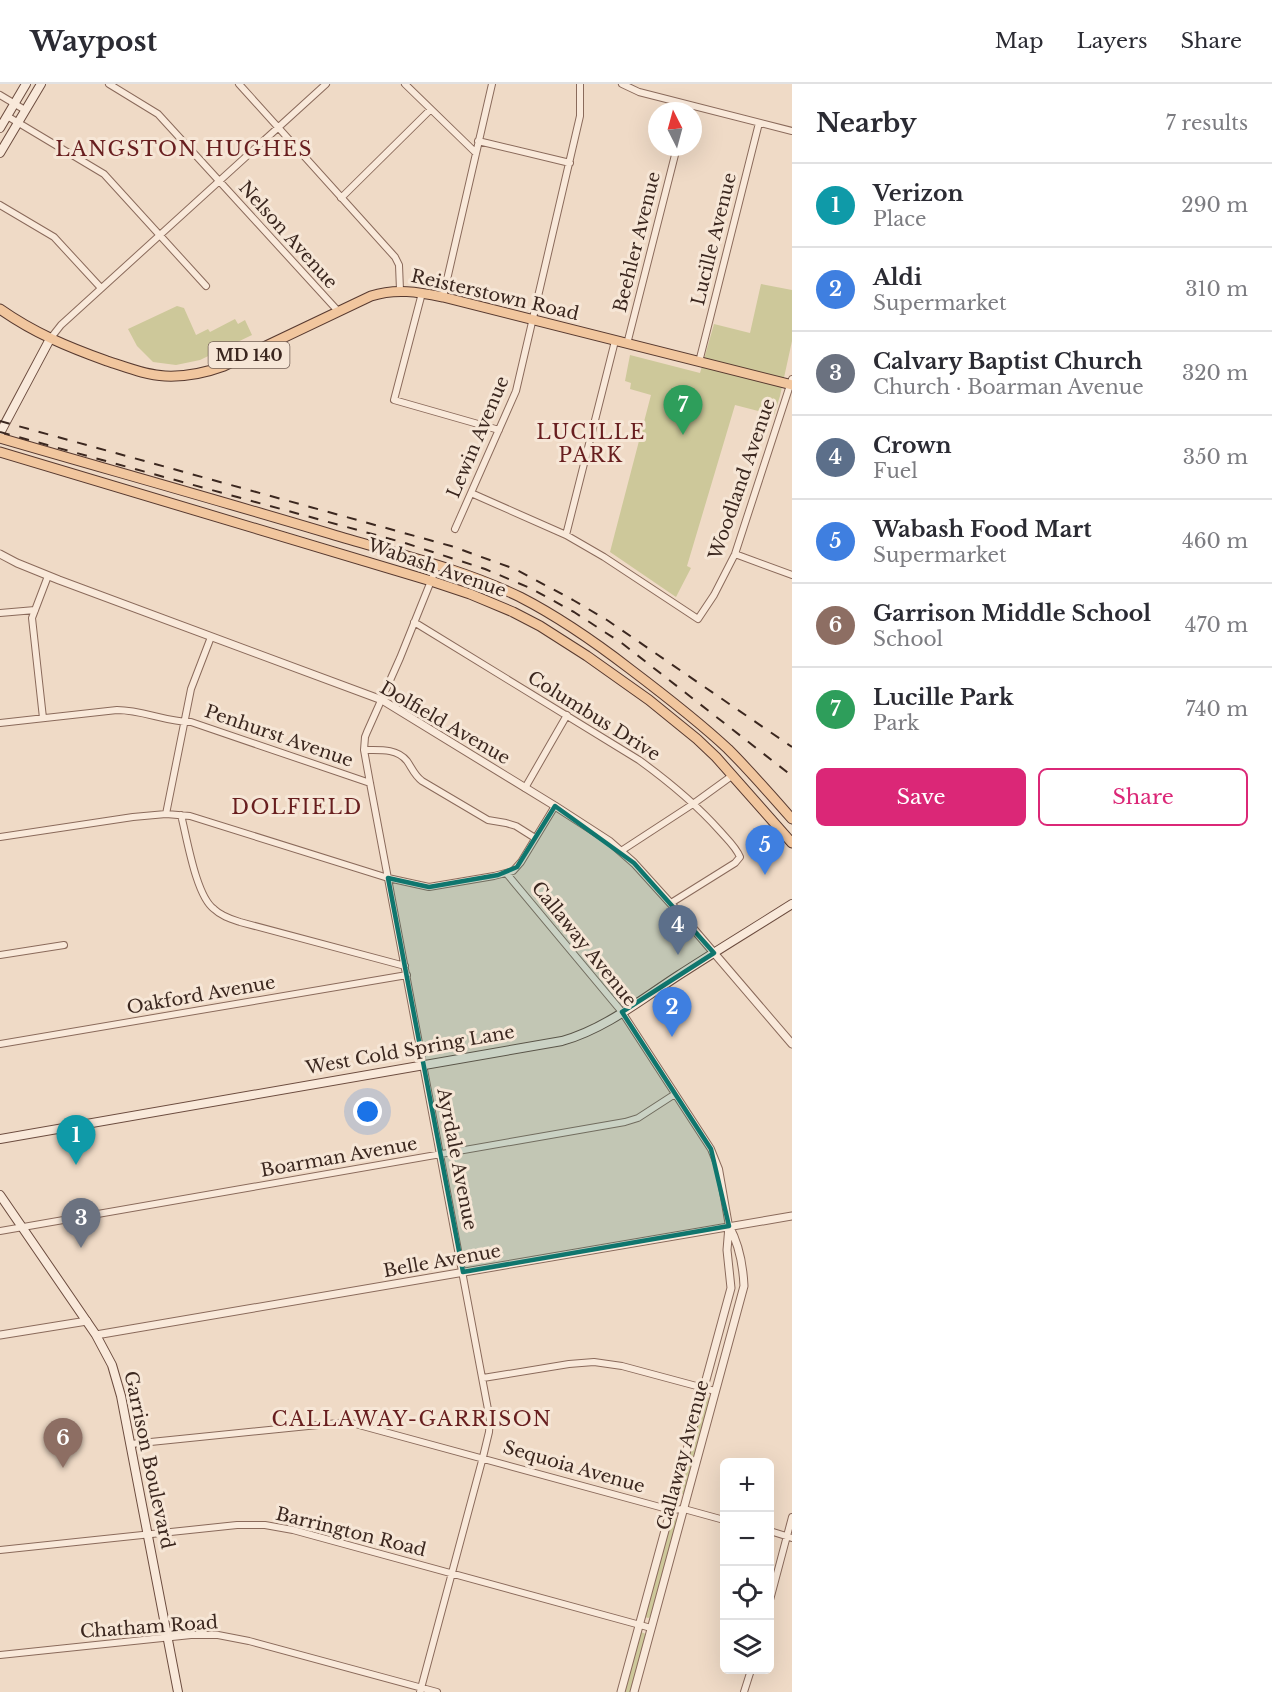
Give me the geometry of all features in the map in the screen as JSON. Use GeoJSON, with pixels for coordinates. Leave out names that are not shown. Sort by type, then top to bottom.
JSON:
{"type":"FeatureCollection","features":[{"type":"Feature","properties":{"kind":"main road"},"geometry":{"type":"LineString","coordinates":[[0,128],[26,84]]}},
{"type":"Feature","properties":{"kind":"main road"},"geometry":{"type":"LineString","coordinates":[[0,153],[41,84]]}},
{"type":"Feature","properties":{"kind":"main road","name":"Reisterstown Road"},"geometry":{"type":"LineString","coordinates":[[0,309],[50,339],[136,370],[164,376],[179,376],[210,371],[224,366],[371,296],[400,290],[443,297],[699,362],[792,383]]}},
{"type":"Feature","properties":{"kind":"main road"},"geometry":{"type":"LineString","coordinates":[[0,433],[50,339]]}},
{"type":"Feature","properties":{"kind":"main road","name":"Wabash Avenue"},"geometry":{"type":"LineString","coordinates":[[0,438],[437,566],[475,578],[521,598],[597,644],[657,689],[705,729],[743,765],[792,819]]}},
{"type":"Feature","properties":{"kind":"main road","name":"Wabash Avenue"},"geometry":{"type":"LineString","coordinates":[[0,452],[431,581],[470,594],[540,626],[632,688],[697,739],[733,775],[792,843]]}},
{"type":"Feature","properties":{"kind":"main road"},"geometry":{"type":"LineString","coordinates":[[229,520],[234,505]]}},
{"type":"Feature","properties":{"kind":"main road","name":"West Cold Spring Lane"},"geometry":{"type":"LineString","coordinates":[[0,1139],[569,1039],[593,1029],[622,1012],[792,904]]}},
{"type":"Feature","properties":{"kind":"main road","name":"Garrison Boulevard"},"geometry":{"type":"LineString","coordinates":[[0,1195],[87,1321],[107,1353],[115,1373],[149,1534],[178,1692]]}},
{"type":"Feature","properties":{"kind":"street","name":"Nelson Avenue"},"geometry":{"type":"LineString","coordinates":[[110,84],[158,114],[338,311]]}},
{"type":"Feature","properties":{"kind":"street"},"geometry":{"type":"LineString","coordinates":[[239,84],[398,261],[400,290]]}},
{"type":"Feature","properties":{"kind":"street"},"geometry":{"type":"LineString","coordinates":[[50,339],[61,325],[101,288],[326,84]]}},
{"type":"Feature","properties":{"kind":"street"},"geometry":{"type":"LineString","coordinates":[[405,84],[476,153]]}},
{"type":"Feature","properties":{"kind":"street"},"geometry":{"type":"LineString","coordinates":[[443,297],[492,84]]}},
{"type":"Feature","properties":{"kind":"street","name":"Lewin Avenue"},"geometry":{"type":"LineString","coordinates":[[455,529],[516,391],[570,163],[581,109],[580,84]]}},
{"type":"Feature","properties":{"kind":"street"},"geometry":{"type":"LineString","coordinates":[[622,84],[671,102]]}},
{"type":"Feature","properties":{"kind":"street"},"geometry":{"type":"LineString","coordinates":[[0,95],[25,110]]}},
{"type":"Feature","properties":{"kind":"street"},"geometry":{"type":"LineString","coordinates":[[341,198],[430,110]]}},
{"type":"Feature","properties":{"kind":"street"},"geometry":{"type":"LineString","coordinates":[[702,110],[792,131]]}},
{"type":"Feature","properties":{"kind":"street"},"geometry":{"type":"LineString","coordinates":[[7,117],[104,174],[206,286]]}},
{"type":"Feature","properties":{"kind":"street","name":"Lucille Avenue"},"geometry":{"type":"LineString","coordinates":[[699,362],[759,123]]}},
{"type":"Feature","properties":{"kind":"street"},"geometry":{"type":"LineString","coordinates":[[478,141],[570,163]]}},
{"type":"Feature","properties":{"kind":"street","name":"Beehler Avenue"},"geometry":{"type":"LineString","coordinates":[[627,344],[675,156]]}},
{"type":"Feature","properties":{"kind":"street"},"geometry":{"type":"LineString","coordinates":[[0,205],[54,237],[101,288]]}},
{"type":"Feature","properties":{"kind":"street"},"geometry":{"type":"LineString","coordinates":[[422,293],[394,400],[499,430]]}},
{"type":"Feature","properties":{"kind":"street"},"geometry":{"type":"LineString","coordinates":[[471,494],[566,535],[615,341]]}},
{"type":"Feature","properties":{"kind":"street","name":"Woodland Avenue"},"geometry":{"type":"LineString","coordinates":[[566,535],[698,619],[714,595],[735,554],[792,383]]}},
{"type":"Feature","properties":{"kind":"street","name":"Dolfield Avenue"},"geometry":{"type":"LineString","coordinates":[[0,554],[48,576],[381,700],[555,806],[621,850],[648,877],[792,1044]]}},
{"type":"Feature","properties":{"kind":"street"},"geometry":{"type":"LineString","coordinates":[[735,554],[792,575]]}},
{"type":"Feature","properties":{"kind":"street"},"geometry":{"type":"LineString","coordinates":[[381,700],[437,566]]}},
{"type":"Feature","properties":{"kind":"street"},"geometry":{"type":"LineString","coordinates":[[43,718],[32,618],[48,576]]}},
{"type":"Feature","properties":{"kind":"street"},"geometry":{"type":"LineString","coordinates":[[0,613],[35,610]]}},
{"type":"Feature","properties":{"kind":"street","name":"Columbus Drive"},"geometry":{"type":"LineString","coordinates":[[414,622],[639,760],[668,781],[728,839],[740,857],[735,863],[671,903]]}},
{"type":"Feature","properties":{"kind":"street"},"geometry":{"type":"LineString","coordinates":[[166,814],[194,682],[211,637]]}},
{"type":"Feature","properties":{"kind":"street","name":"Ayrdale Avenue"},"geometry":{"type":"LineString","coordinates":[[381,700],[365,737],[364,750],[490,1425],[420,1690]]}},
{"type":"Feature","properties":{"kind":"street","name":"Penhurst Avenue"},"geometry":{"type":"LineString","coordinates":[[0,723],[125,710],[178,722],[191,722],[370,783]]}},
{"type":"Feature","properties":{"kind":"street"},"geometry":{"type":"LineString","coordinates":[[525,788],[567,716]]}},
{"type":"Feature","properties":{"kind":"street"},"geometry":{"type":"LineString","coordinates":[[364,750],[384,750],[397,753],[408,762],[413,772],[422,781],[488,820],[516,826],[535,838]]}},
{"type":"Feature","properties":{"kind":"street"},"geometry":{"type":"LineString","coordinates":[[621,850],[693,804],[733,775]]}},
{"type":"Feature","properties":{"kind":"street"},"geometry":{"type":"LineString","coordinates":[[0,837],[134,817],[181,815],[388,878],[429,886],[507,874],[517,867],[555,806]]}},
{"type":"Feature","properties":{"kind":"street"},"geometry":{"type":"LineString","coordinates":[[181,815],[201,891],[213,909],[229,918],[405,966]]}},
{"type":"Feature","properties":{"kind":"street","name":"Callaway Avenue"},"geometry":{"type":"LineString","coordinates":[[507,874],[622,1012],[711,1149],[721,1179],[729,1226],[738,1248],[744,1286],[634,1692]]}},
{"type":"Feature","properties":{"kind":"street"},"geometry":{"type":"LineString","coordinates":[[0,955],[64,945]]}},
{"type":"Feature","properties":{"kind":"street","name":"Oakford Avenue"},"geometry":{"type":"LineString","coordinates":[[0,1044],[406,975]]}},
{"type":"Feature","properties":{"kind":"street","name":"Boarman Avenue"},"geometry":{"type":"LineString","coordinates":[[0,1230],[632,1120],[675,1094]]}},
{"type":"Feature","properties":{"kind":"street","name":"Belle Avenue"},"geometry":{"type":"LineString","coordinates":[[96,1335],[792,1216]]}},
{"type":"Feature","properties":{"kind":"street","name":"Callaway Avenue"},"geometry":{"type":"LineString","coordinates":[[621,1692],[731,1288],[727,1250],[729,1226]]}},
{"type":"Feature","properties":{"kind":"street"},"geometry":{"type":"LineString","coordinates":[[731,1288],[744,1286]]}},
{"type":"Feature","properties":{"kind":"street"},"geometry":{"type":"LineString","coordinates":[[0,1335],[87,1321]]}},
{"type":"Feature","properties":{"kind":"street"},"geometry":{"type":"LineString","coordinates":[[483,1378],[594,1362],[622,1366],[715,1391]]}},
{"type":"Feature","properties":{"kind":"street","name":"Sequoia Avenue"},"geometry":{"type":"LineString","coordinates":[[131,1444],[348,1422],[671,1510],[684,1509],[720,1519]]}},
{"type":"Feature","properties":{"kind":"street"},"geometry":{"type":"LineString","coordinates":[[774,1587],[789,1537],[792,1517]]}},
{"type":"Feature","properties":{"kind":"street","name":"Barrington Road"},"geometry":{"type":"LineString","coordinates":[[0,1550],[237,1525],[271,1526],[293,1530],[651,1628]]}},
{"type":"Feature","properties":{"kind":"street"},"geometry":{"type":"LineString","coordinates":[[774,1533],[789,1537]]}},
{"type":"Feature","properties":{"kind":"street","name":"Chatham Road"},"geometry":{"type":"LineString","coordinates":[[0,1655],[207,1634],[232,1637],[420,1690],[437,1692]]}},
{"type":"Feature","properties":{"kind":"street"},"geometry":{"type":"LineString","coordinates":[[744,1692],[749,1674]]}},
{"type":"Feature","properties":{"kind":"highlighted area"},"geometry":{"type":"Polygon","coordinates":[[[555,806],[634,863],[714,953],[622,1012],[711,1149],[729,1226],[463,1272],[388,878],[429,887],[498,875],[517,867],[555,806]]]}},
{"type":"Feature","properties":{"kind":"shaded area","name":"LUCILLE PARK"},"geometry":{"type":"Polygon","coordinates":[[[761,284],[792,290],[792,341],[780,396],[774,415],[735,405],[687,566],[691,568],[676,597],[610,552],[651,395],[630,389],[631,383],[625,381],[630,355],[700,373],[714,324],[750,333],[761,284]]]}},
{"type":"Feature","properties":{"kind":"shaded area"},"geometry":{"type":"Polygon","coordinates":[[[177,306],[184,308],[196,335],[208,329],[210,332],[235,319],[238,324],[245,320],[252,335],[200,360],[176,365],[153,362],[137,346],[128,329],[177,306]]]}},
{"type":"Feature","properties":{"kind":"shaded area"},"geometry":{"type":"Polygon","coordinates":[[[704,1397],[710,1398],[684,1494],[681,1494],[679,1492],[704,1397]]]}},
{"type":"Feature","properties":{"kind":"shaded area"},"geometry":{"type":"Polygon","coordinates":[[[672,1517],[677,1519],[651,1617],[648,1618],[645,1617],[672,1517]]]}},
{"type":"Feature","properties":{"kind":"shaded area"},"geometry":{"type":"Polygon","coordinates":[[[641,1632],[646,1634],[631,1692],[625,1692],[641,1632]]]}},
{"type":"Feature","properties":{"kind":"railway"},"geometry":{"type":"LineString","coordinates":[[0,421],[451,546],[515,569],[607,620],[792,747]]}},
{"type":"Feature","properties":{"kind":"railway"},"geometry":{"type":"LineString","coordinates":[[0,432],[405,543],[485,569],[530,588],[574,612],[623,644],[792,776]]}},
{"type":"Feature","properties":{"kind":"place","name":"Lucille Park"},"geometry":{"type":"Point","coordinates":[683,435]}},
{"type":"Feature","properties":{"kind":"place","name":"Wabash Food Mart"},"geometry":{"type":"Point","coordinates":[765,875]}},
{"type":"Feature","properties":{"kind":"place","name":"Crown"},"geometry":{"type":"Point","coordinates":[678,955]}},
{"type":"Feature","properties":{"kind":"place","name":"Aldi"},"geometry":{"type":"Point","coordinates":[672,1037]}},
{"type":"Feature","properties":{"kind":"place","name":"Verizon"},"geometry":{"type":"Point","coordinates":[76,1165]}},
{"type":"Feature","properties":{"kind":"place","name":"Calvary Baptist Church"},"geometry":{"type":"Point","coordinates":[81,1248]}},
{"type":"Feature","properties":{"kind":"place","name":"Garrison Middle School"},"geometry":{"type":"Point","coordinates":[63,1468]}},
{"type":"Feature","properties":{"kind":"district","name":"LANGSTON HUGHES"},"geometry":{"type":"Point","coordinates":[184,149]}},
{"type":"Feature","properties":{"kind":"district","name":"LUCILLE PARK"},"geometry":{"type":"Point","coordinates":[591,444]}},
{"type":"Feature","properties":{"kind":"district","name":"DOLFIELD"},"geometry":{"type":"Point","coordinates":[297,807]}},
{"type":"Feature","properties":{"kind":"district","name":"CALLAWAY-GARRISON"},"geometry":{"type":"Point","coordinates":[412,1419]}}]}
